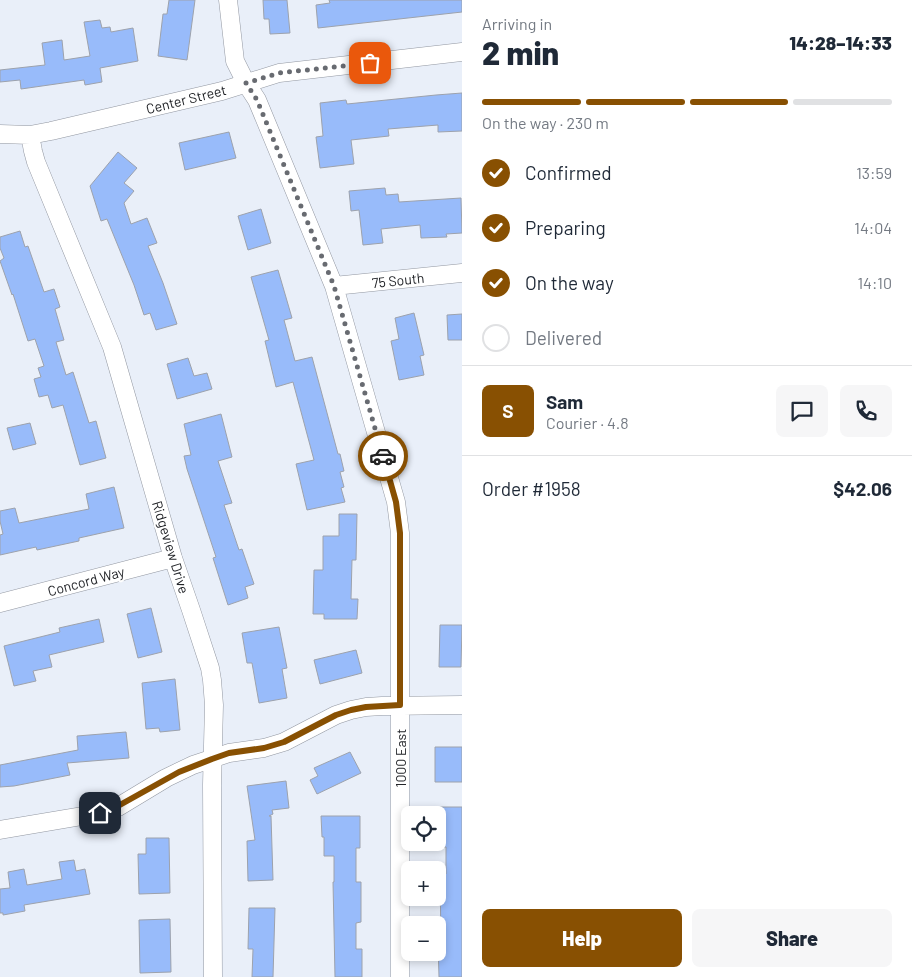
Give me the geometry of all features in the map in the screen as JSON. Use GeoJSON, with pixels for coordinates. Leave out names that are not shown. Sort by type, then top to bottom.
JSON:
{"type":"FeatureCollection","features":[{"type":"Feature","properties":{"kind":"street","name":"1000 East"},"geometry":{"type":"LineString","coordinates":[[228,0],[235,61],[257,100],[334,286],[399,517],[400,977]]}},
{"type":"Feature","properties":{"kind":"street","name":"Center Street"},"geometry":{"type":"LineString","coordinates":[[0,134],[30,135],[51,131],[222,91],[279,73],[462,52]]}},
{"type":"Feature","properties":{"kind":"street","name":"Ridgeview Drive"},"geometry":{"type":"LineString","coordinates":[[30,135],[32,151],[36,162],[117,361],[173,558],[211,674],[214,705],[212,759],[213,977]]}},
{"type":"Feature","properties":{"kind":"street","name":"75 South"},"geometry":{"type":"LineString","coordinates":[[334,286],[462,273]]}},
{"type":"Feature","properties":{"kind":"street","name":"Concord Way"},"geometry":{"type":"LineString","coordinates":[[0,603],[173,558]]}},
{"type":"Feature","properties":{"kind":"street"},"geometry":{"type":"LineString","coordinates":[[0,830],[100,813],[118,806],[179,772],[229,753],[264,748],[284,742],[336,715],[351,710],[400,705],[462,705]]}},
{"type":"Feature","properties":{"kind":"building"},"geometry":{"type":"Polygon","coordinates":[[[169,0],[195,0],[187,60],[158,56],[163,14],[167,14],[169,0]]]}},
{"type":"Feature","properties":{"kind":"building"},"geometry":{"type":"Polygon","coordinates":[[[263,0],[287,0],[290,33],[270,34],[269,19],[264,19],[263,0]]]}},
{"type":"Feature","properties":{"kind":"building"},"geometry":{"type":"Polygon","coordinates":[[[329,0],[462,0],[462,12],[318,28],[316,5],[330,3],[329,0]]]}},
{"type":"Feature","properties":{"kind":"building"},"geometry":{"type":"Polygon","coordinates":[[[100,20],[102,28],[110,27],[111,32],[133,28],[138,61],[100,68],[102,82],[85,85],[84,80],[21,89],[20,80],[0,82],[0,70],[45,65],[42,43],[62,40],[64,60],[90,56],[84,22],[100,20]]]}},
{"type":"Feature","properties":{"kind":"building"},"geometry":{"type":"Polygon","coordinates":[[[462,93],[462,131],[438,132],[438,125],[388,129],[389,136],[351,140],[354,164],[320,168],[316,137],[323,136],[320,103],[346,100],[347,104],[462,93]]]}},
{"type":"Feature","properties":{"kind":"building"},"geometry":{"type":"Polygon","coordinates":[[[229,132],[236,158],[185,170],[179,143],[229,132]]]}},
{"type":"Feature","properties":{"kind":"building"},"geometry":{"type":"Polygon","coordinates":[[[118,152],[137,168],[124,183],[134,191],[124,203],[131,224],[147,218],[157,243],[148,246],[177,324],[156,330],[150,313],[144,315],[107,219],[101,221],[90,186],[118,152]]]}},
{"type":"Feature","properties":{"kind":"building"},"geometry":{"type":"Polygon","coordinates":[[[385,188],[386,195],[398,194],[399,202],[461,198],[462,233],[446,234],[447,237],[421,238],[420,225],[381,229],[383,243],[363,245],[359,210],[351,211],[349,191],[385,188]]]}},
{"type":"Feature","properties":{"kind":"building"},"geometry":{"type":"Polygon","coordinates":[[[261,209],[271,243],[248,250],[238,216],[261,209]]]}},
{"type":"Feature","properties":{"kind":"building"},"geometry":{"type":"Polygon","coordinates":[[[20,231],[25,247],[28,246],[44,292],[54,289],[60,307],[55,309],[64,340],[56,342],[66,375],[73,372],[89,423],[96,421],[106,458],[80,465],[63,405],[52,408],[48,395],[39,397],[34,379],[41,377],[38,368],[44,366],[35,339],[28,341],[0,261],[4,258],[0,248],[0,237],[20,231]]]}},
{"type":"Feature","properties":{"kind":"building"},"geometry":{"type":"Polygon","coordinates":[[[278,270],[292,318],[284,320],[295,361],[312,357],[344,471],[340,472],[344,487],[341,488],[345,502],[307,510],[296,464],[314,460],[293,382],[276,387],[265,341],[269,340],[251,277],[278,270]]]}},
{"type":"Feature","properties":{"kind":"building"},"geometry":{"type":"Polygon","coordinates":[[[414,313],[424,355],[420,356],[424,375],[399,380],[391,341],[399,339],[395,318],[414,313]]]}},
{"type":"Feature","properties":{"kind":"building"},"geometry":{"type":"Polygon","coordinates":[[[462,314],[462,340],[448,340],[447,315],[462,314]]]}},
{"type":"Feature","properties":{"kind":"building"},"geometry":{"type":"Polygon","coordinates":[[[188,358],[194,376],[207,373],[212,389],[177,399],[167,364],[188,358]]]}},
{"type":"Feature","properties":{"kind":"building"},"geometry":{"type":"Polygon","coordinates":[[[221,414],[232,457],[218,461],[232,503],[224,505],[239,550],[242,549],[254,584],[245,587],[248,598],[228,605],[213,558],[216,557],[184,456],[191,455],[184,424],[221,414]]]}},
{"type":"Feature","properties":{"kind":"building"},"geometry":{"type":"Polygon","coordinates":[[[30,423],[36,444],[13,450],[7,428],[30,423]]]}},
{"type":"Feature","properties":{"kind":"building"},"geometry":{"type":"Polygon","coordinates":[[[114,487],[124,528],[79,538],[79,541],[37,550],[36,547],[0,555],[0,535],[3,534],[0,511],[15,508],[19,523],[89,509],[86,494],[114,487]]]}},
{"type":"Feature","properties":{"kind":"building"},"geometry":{"type":"Polygon","coordinates":[[[339,514],[357,514],[356,560],[352,560],[351,599],[358,599],[357,619],[324,619],[324,614],[313,614],[314,570],[323,570],[323,536],[339,536],[339,514]]]}},
{"type":"Feature","properties":{"kind":"building"},"geometry":{"type":"Polygon","coordinates":[[[151,608],[162,652],[138,658],[127,614],[151,608]]]}},
{"type":"Feature","properties":{"kind":"building"},"geometry":{"type":"Polygon","coordinates":[[[99,619],[104,642],[49,655],[52,667],[33,671],[36,681],[14,686],[4,646],[60,632],[59,628],[99,619]]]}},
{"type":"Feature","properties":{"kind":"building"},"geometry":{"type":"Polygon","coordinates":[[[440,625],[462,625],[461,667],[439,667],[440,625]]]}},
{"type":"Feature","properties":{"kind":"building"},"geometry":{"type":"Polygon","coordinates":[[[279,627],[287,668],[282,669],[287,698],[259,703],[252,663],[247,663],[242,633],[279,627]]]}},
{"type":"Feature","properties":{"kind":"building"},"geometry":{"type":"Polygon","coordinates":[[[356,650],[362,673],[320,684],[314,660],[356,650]]]}},
{"type":"Feature","properties":{"kind":"building"},"geometry":{"type":"Polygon","coordinates":[[[175,679],[180,730],[160,732],[159,728],[146,729],[142,683],[175,679]]]}},
{"type":"Feature","properties":{"kind":"building"},"geometry":{"type":"Polygon","coordinates":[[[126,732],[129,758],[67,763],[70,775],[0,787],[0,765],[78,750],[77,736],[126,732]]]}},
{"type":"Feature","properties":{"kind":"building"},"geometry":{"type":"Polygon","coordinates":[[[435,747],[462,747],[462,782],[435,782],[435,747]]]}},
{"type":"Feature","properties":{"kind":"building"},"geometry":{"type":"Polygon","coordinates":[[[350,752],[361,773],[317,794],[310,780],[318,776],[314,768],[350,752]]]}},
{"type":"Feature","properties":{"kind":"building"},"geometry":{"type":"Polygon","coordinates":[[[286,781],[289,808],[272,810],[273,814],[269,816],[271,816],[273,880],[248,881],[247,841],[255,840],[247,786],[286,781]]]}},
{"type":"Feature","properties":{"kind":"building"},"geometry":{"type":"Polygon","coordinates":[[[446,807],[462,807],[462,977],[439,977],[439,961],[446,961],[446,916],[441,916],[440,906],[446,906],[446,807]]]}},
{"type":"Feature","properties":{"kind":"building"},"geometry":{"type":"Polygon","coordinates":[[[321,816],[360,816],[360,848],[356,848],[356,882],[361,882],[361,922],[356,923],[356,949],[362,949],[362,977],[335,977],[334,856],[324,856],[321,816]]]}},
{"type":"Feature","properties":{"kind":"building"},"geometry":{"type":"Polygon","coordinates":[[[146,838],[169,838],[170,893],[139,894],[138,854],[146,854],[146,838]]]}},
{"type":"Feature","properties":{"kind":"building"},"geometry":{"type":"Polygon","coordinates":[[[74,860],[76,871],[85,869],[90,894],[24,905],[25,911],[3,915],[3,913],[0,913],[0,889],[10,888],[8,872],[24,869],[27,885],[62,879],[59,862],[74,860]]]}},
{"type":"Feature","properties":{"kind":"building"},"geometry":{"type":"Polygon","coordinates":[[[249,908],[275,908],[273,977],[252,977],[253,949],[248,949],[249,908]]]}},
{"type":"Feature","properties":{"kind":"building"},"geometry":{"type":"Polygon","coordinates":[[[170,919],[171,972],[140,973],[139,920],[170,919]]]}},
{"type":"Feature","properties":{"kind":"way so far"},"geometry":{"type":"LineString","coordinates":[[370,63],[279,73],[246,83],[257,100],[334,286],[383,456]]}},
{"type":"Feature","properties":{"kind":"route"},"geometry":{"type":"LineString","coordinates":[[100,813],[118,806],[179,772],[212,759],[229,753],[264,748],[284,742],[336,715],[351,710],[400,705],[399,517],[383,456]]}}]}
